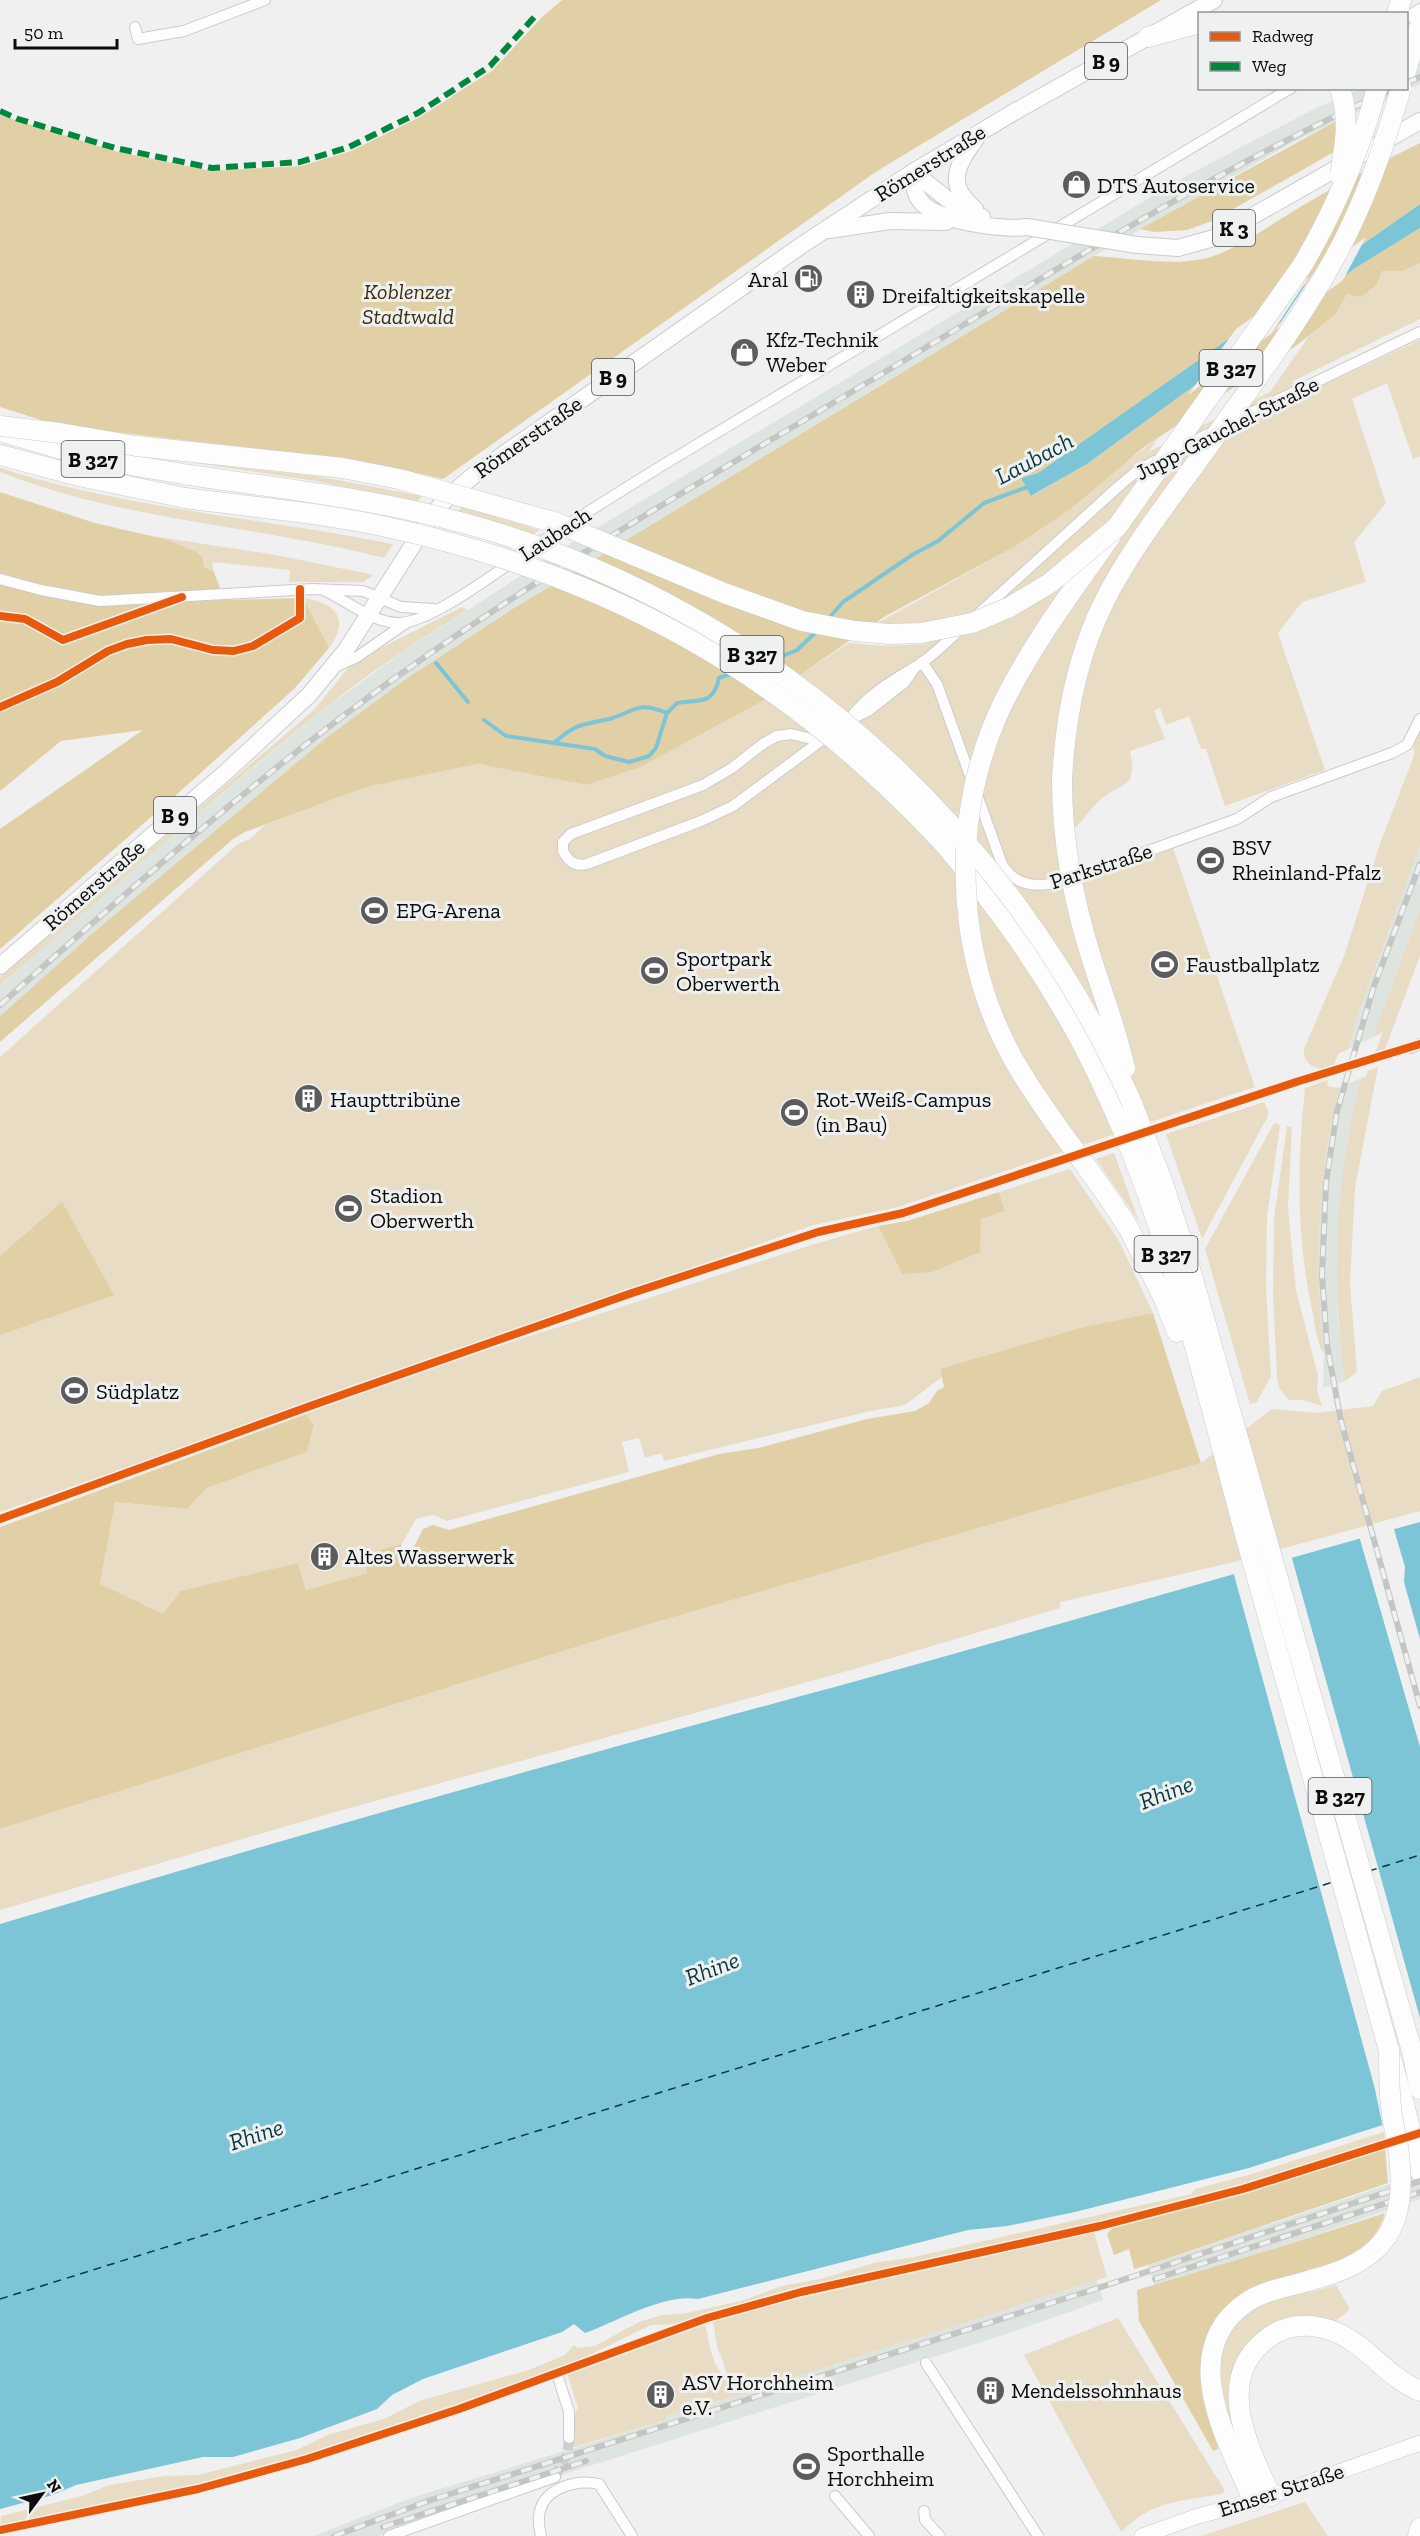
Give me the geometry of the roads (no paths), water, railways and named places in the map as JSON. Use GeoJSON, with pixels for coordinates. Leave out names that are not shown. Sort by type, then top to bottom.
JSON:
{"type":"FeatureCollection","features":[{"type":"Feature","properties":{"kind":"highway"},"geometry":{"type":"LineString","coordinates":[[1148,37],[1198,24]]}},
{"type":"Feature","properties":{"kind":"highway"},"geometry":{"type":"LineString","coordinates":[[1408,67],[1420,25]]}},
{"type":"Feature","properties":{"kind":"highway"},"geometry":{"type":"LineString","coordinates":[[1335,204],[1347,123],[1341,90]]}},
{"type":"Feature","properties":{"kind":"highway","name":"B 327"},"geometry":{"type":"LineString","coordinates":[[1234,1495],[1215,1458],[1173,1321],[1140,1250],[1114,1205],[1030,1086],[1004,1040],[984,989],[967,912],[966,855],[975,783],[988,739],[998,714],[1025,662],[1117,527],[1284,295],[1335,204],[1359,148],[1376,90]]}},
{"type":"Feature","properties":{"kind":"highway","name":"B 327"},"geometry":{"type":"LineString","coordinates":[[1132,1103],[1117,1034],[1084,932],[1067,856],[1062,803],[1063,764],[1066,725],[1075,680],[1099,613],[1142,538],[1294,324],[1325,273],[1371,182],[1400,90]]}},
{"type":"Feature","properties":{"kind":"highway","name":"B 327"},"geometry":{"type":"LineString","coordinates":[[0,426],[60,433],[136,446],[344,468],[399,479],[557,524],[767,610],[834,628],[867,632],[921,633],[956,627],[990,616],[1050,583],[1117,527]]}},
{"type":"Feature","properties":{"kind":"highway","name":"B 327"},"geometry":{"type":"LineString","coordinates":[[0,431],[65,451],[112,462],[336,496],[428,514],[479,527],[594,568],[705,625],[763,661],[841,719],[895,766],[962,836],[1002,884],[1066,976],[1102,1040],[1132,1103],[1163,1184],[1187,1258],[1416,2057],[1420,2089]]}},
{"type":"Feature","properties":{"kind":"highway","name":"B 327"},"geometry":{"type":"LineString","coordinates":[[0,455],[125,487],[185,498],[380,526],[462,546],[532,567],[623,604],[708,649],[787,702],[864,764],[917,815],[989,898],[1051,989],[1094,1066],[1126,1137],[1150,1204],[1234,1495],[1389,2051],[1420,2171]]}},
{"type":"Feature","properties":{"kind":"highway"},"geometry":{"type":"LineString","coordinates":[[1262,2498],[1214,2403],[1209,2374],[1213,2346],[1221,2328],[1233,2313],[1248,2301],[1266,2293],[1358,2265],[1384,2241],[1395,2218],[1401,2181],[1389,2093],[1389,2051]]}},
{"type":"Feature","properties":{"kind":"highway"},"geometry":{"type":"LineString","coordinates":[[1262,2498],[1254,2461],[1241,2420],[1238,2387],[1241,2370],[1248,2356],[1270,2336],[1281,2329],[1295,2325],[1314,2325],[1336,2332],[1404,2383],[1420,2391]]}},
{"type":"Feature","properties":{"kind":"highway"},"geometry":{"type":"LineString","coordinates":[[1418,2536],[1420,2528]]}},
{"type":"Feature","properties":{"kind":"main road","name":"B 9"},"geometry":{"type":"LineString","coordinates":[[1148,37],[1214,0]]}},
{"type":"Feature","properties":{"kind":"main road","name":"Römerstraße"},"geometry":{"type":"LineString","coordinates":[[6,961],[226,772],[294,710],[333,668],[370,614],[413,541],[432,514],[459,487],[510,448],[822,232],[913,172],[982,130],[1148,37]]}},
{"type":"Feature","properties":{"kind":"main road","name":"K 3"},"geometry":{"type":"LineString","coordinates":[[913,172],[957,206],[986,218],[1137,245],[1178,248],[1214,238],[1420,121]]}},
{"type":"Feature","properties":{"kind":"main road","name":"K 3"},"geometry":{"type":"LineString","coordinates":[[982,130],[962,161],[956,180],[964,199],[986,218]]}},
{"type":"Feature","properties":{"kind":"main road","name":"K 3"},"geometry":{"type":"LineString","coordinates":[[913,172],[915,192],[922,204],[936,213],[1011,228],[1027,227]]}},
{"type":"Feature","properties":{"kind":"main road","name":"K 3"},"geometry":{"type":"LineString","coordinates":[[822,232],[890,221],[940,222],[958,219]]}},
{"type":"Feature","properties":{"kind":"street"},"geometry":{"type":"LineString","coordinates":[[135,27],[138,39],[184,31],[265,0]]}},
{"type":"Feature","properties":{"kind":"street","name":"Laubach"},"geometry":{"type":"LineString","coordinates":[[333,668],[357,657],[407,623],[468,592],[584,514],[663,465],[1288,90]]}},
{"type":"Feature","properties":{"kind":"street","name":"Jupp-Gauchel-Straße"},"geometry":{"type":"LineString","coordinates":[[820,741],[791,734],[777,736],[764,743],[732,768],[703,785],[571,834],[563,842],[563,851],[572,863],[587,864],[719,813],[749,795],[820,741],[849,720],[868,711],[905,682],[918,664],[964,627],[1137,471],[1254,411],[1420,332]]}},
{"type":"Feature","properties":{"kind":"street"},"geometry":{"type":"LineString","coordinates":[[0,579],[41,590],[100,601],[300,589],[363,591],[412,609],[436,609]]}},
{"type":"Feature","properties":{"kind":"street"},"geometry":{"type":"LineString","coordinates":[[324,590],[370,614],[393,622],[407,623]]}},
{"type":"Feature","properties":{"kind":"street","name":"Parkstraße"},"geometry":{"type":"LineString","coordinates":[[918,664],[937,684],[1006,872],[1017,881],[1036,886],[1065,881],[1238,819],[1271,797],[1392,753],[1407,745],[1420,719]]}},
{"type":"Feature","properties":{"kind":"street"},"geometry":{"type":"LineString","coordinates":[[926,2363],[1038,2536]]}},
{"type":"Feature","properties":{"kind":"street"},"geometry":{"type":"LineString","coordinates":[[557,2374],[569,2412],[569,2438]]}},
{"type":"Feature","properties":{"kind":"street","name":"Emser Straße"},"geometry":{"type":"LineString","coordinates":[[1142,2536],[1186,2520],[1262,2498],[1420,2443]]}},
{"type":"Feature","properties":{"kind":"street"},"geometry":{"type":"LineString","coordinates":[[389,2536],[555,2477]]}},
{"type":"Feature","properties":{"kind":"street"},"geometry":{"type":"LineString","coordinates":[[541,2536],[539,2517],[546,2498],[552,2492],[576,2483],[599,2484],[632,2536]]}},
{"type":"Feature","properties":{"kind":"street"},"geometry":{"type":"LineString","coordinates":[[835,2496],[869,2536]]}},
{"type":"Feature","properties":{"kind":"street"},"geometry":{"type":"LineString","coordinates":[[924,2511],[925,2520],[940,2536]]}},
{"type":"Feature","properties":{"kind":"water"},"geometry":{"type":"Polygon","coordinates":[[[1420,204],[1420,228],[1354,269],[1087,464],[1031,496],[1021,478],[1038,473],[1420,204]]]}},
{"type":"Feature","properties":{"kind":"water","name":"Rhine"},"geometry":{"type":"Polygon","coordinates":[[[1420,1522],[1420,2113],[1249,2168],[1075,2212],[1007,2226],[968,2230],[698,2299],[671,2300],[641,2309],[585,2333],[574,2324],[562,2332],[423,2379],[392,2395],[377,2409],[300,2438],[233,2457],[203,2457],[76,2485],[53,2495],[0,2509],[0,1924],[420,1802],[1420,1522]]]}},
{"type":"Feature","properties":{"kind":"waterway","name":"Laubach"},"geometry":{"type":"LineString","coordinates":[[828,619],[843,602],[912,555],[938,541],[984,503],[1030,486]]}},
{"type":"Feature","properties":{"kind":"waterway","name":"Laubach"},"geometry":{"type":"LineString","coordinates":[[771,661],[797,650],[817,631]]}},
{"type":"Feature","properties":{"kind":"waterway","name":"Laubach"},"geometry":{"type":"LineString","coordinates":[[436,663],[468,702]]}},
{"type":"Feature","properties":{"kind":"waterway","name":"Laubach"},"geometry":{"type":"LineString","coordinates":[[484,720],[506,736],[595,749],[605,756],[629,762],[649,756],[656,748],[667,713],[677,703],[704,700],[713,693],[719,678],[733,673]]}},
{"type":"Feature","properties":{"kind":"waterway","name":"Laubach"},"geometry":{"type":"LineString","coordinates":[[555,742],[580,726],[609,719],[636,708],[649,707],[667,713]]}},
{"type":"Feature","properties":{"kind":"tunnel"},"geometry":{"type":"LineString","coordinates":[[555,2477],[567,2455],[569,2438]]}},
{"type":"Feature","properties":{"kind":"railway"},"geometry":{"type":"LineString","coordinates":[[1408,82],[1420,77]]}},
{"type":"Feature","properties":{"kind":"railway"},"geometry":{"type":"LineString","coordinates":[[0,1005],[145,878],[293,755],[395,678],[517,595],[705,479],[1141,220],[1266,151],[1391,90]]}},
{"type":"Feature","properties":{"kind":"railway"},"geometry":{"type":"LineString","coordinates":[[1420,864],[1374,986],[1337,1111],[1326,1183],[1322,1275],[1327,1345],[1341,1421],[1420,1706]]}},
{"type":"Feature","properties":{"kind":"railway"},"geometry":{"type":"LineString","coordinates":[[334,2536],[431,2500],[1092,2290],[1420,2181]]}},
{"type":"Feature","properties":{"kind":"railway"},"geometry":{"type":"LineString","coordinates":[[1155,2279],[1420,2192]]}},
{"type":"Feature","properties":{"kind":"railway"},"geometry":{"type":"LineString","coordinates":[[383,2527],[586,2461]]}},
{"type":"Feature","properties":{"kind":"place","name":"DTS Autoservice"},"geometry":{"type":"Point","coordinates":[1076,185]}},
{"type":"Feature","properties":{"kind":"place","name":"Aral"},"geometry":{"type":"Point","coordinates":[809,279]}},
{"type":"Feature","properties":{"kind":"place","name":"Dreifaltigkeitskapelle"},"geometry":{"type":"Point","coordinates":[861,295]}},
{"type":"Feature","properties":{"kind":"place","name":"Kfz-Technik Weber"},"geometry":{"type":"Point","coordinates":[745,352]}},
{"type":"Feature","properties":{"kind":"place","name":"BSV Rheinland-Pfalz"},"geometry":{"type":"Point","coordinates":[1211,860]}},
{"type":"Feature","properties":{"kind":"place","name":"EPG-Arena"},"geometry":{"type":"Point","coordinates":[375,910]}},
{"type":"Feature","properties":{"kind":"place","name":"Faustballplatz"},"geometry":{"type":"Point","coordinates":[1165,964]}},
{"type":"Feature","properties":{"kind":"place","name":"Sportpark Oberwerth"},"geometry":{"type":"Point","coordinates":[655,971]}},
{"type":"Feature","properties":{"kind":"place","name":"Haupttribüne"},"geometry":{"type":"Point","coordinates":[309,1099]}},
{"type":"Feature","properties":{"kind":"place","name":"Rot-Weiß-Campus (in Bau)"},"geometry":{"type":"Point","coordinates":[795,1112]}},
{"type":"Feature","properties":{"kind":"place","name":"Stadion Oberwerth"},"geometry":{"type":"Point","coordinates":[349,1208]}},
{"type":"Feature","properties":{"kind":"place","name":"Südplatz"},"geometry":{"type":"Point","coordinates":[75,1391]}},
{"type":"Feature","properties":{"kind":"place","name":"Altes Wasserwerk"},"geometry":{"type":"Point","coordinates":[324,1556]}},
{"type":"Feature","properties":{"kind":"place","name":"Mendelssohnhaus"},"geometry":{"type":"Point","coordinates":[990,2390]}},
{"type":"Feature","properties":{"kind":"place","name":"ASV Horchheim e.V."},"geometry":{"type":"Point","coordinates":[661,2395]}},
{"type":"Feature","properties":{"kind":"place","name":"Sporthalle Horchheim"},"geometry":{"type":"Point","coordinates":[806,2466]}},
{"type":"Feature","properties":{"kind":"park label","name":"Koblenzer Stadtwald"},"geometry":{"type":"Point","coordinates":[408,304]}}]}
